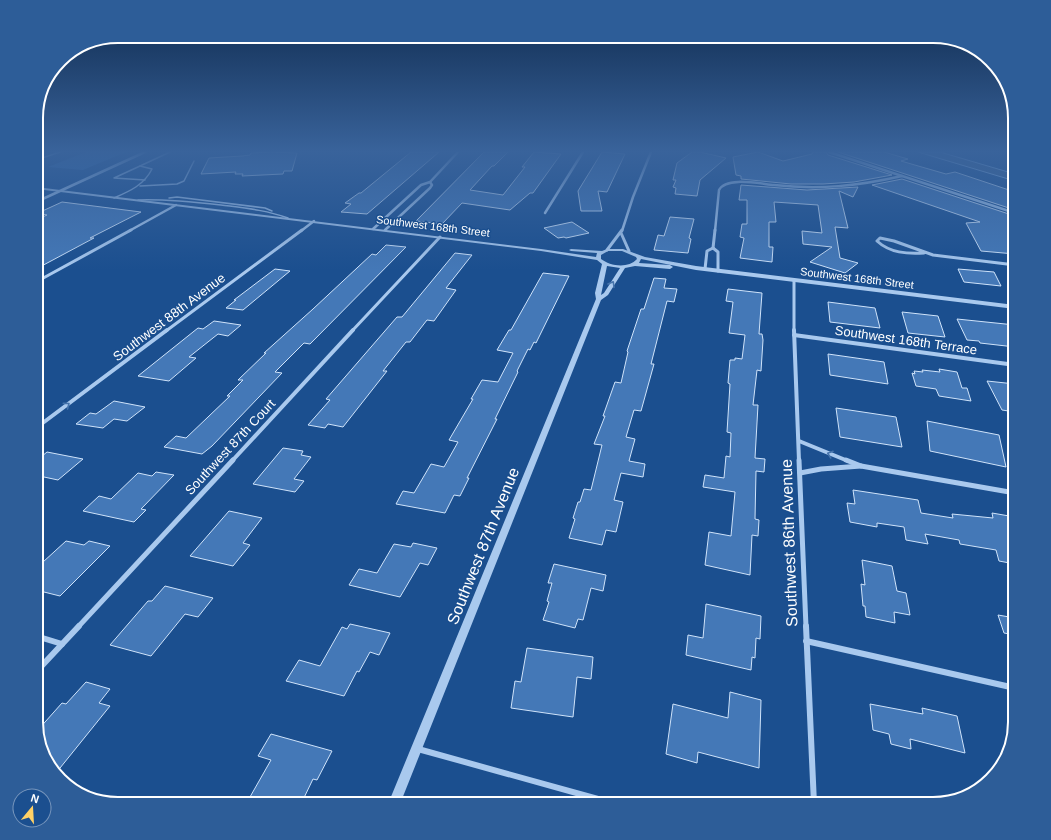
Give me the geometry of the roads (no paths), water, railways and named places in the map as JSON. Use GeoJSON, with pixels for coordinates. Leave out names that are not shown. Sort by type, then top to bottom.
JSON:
{"type":"FeatureCollection","features":[{"type":"Feature","properties":{"kind":"street"},"geometry":{"type":"LineString","coordinates":[[43,198],[58,191]]}},
{"type":"Feature","properties":{"kind":"street","name":"Southwest 168th Street"},"geometry":{"type":"LineString","coordinates":[[60,191],[373,228],[541,250],[598,260],[605,264]]}},
{"type":"Feature","properties":{"kind":"street"},"geometry":{"type":"LineString","coordinates":[[373,228],[413,191]]}},
{"type":"Feature","properties":{"kind":"street"},"geometry":{"type":"LineString","coordinates":[[385,230],[427,191]]}},
{"type":"Feature","properties":{"kind":"street"},"geometry":{"type":"LineString","coordinates":[[544,213],[558,191]]}},
{"type":"Feature","properties":{"kind":"street"},"geometry":{"type":"LineString","coordinates":[[598,260],[598,256],[621,233],[635,191]]}},
{"type":"Feature","properties":{"kind":"street"},"geometry":{"type":"LineString","coordinates":[[713,248],[719,191]]}},
{"type":"Feature","properties":{"kind":"street"},"geometry":{"type":"LineString","coordinates":[[948,191],[1008,211]]}},
{"type":"Feature","properties":{"kind":"street"},"geometry":{"type":"LineString","coordinates":[[43,278],[176,205]]}},
{"type":"Feature","properties":{"kind":"street","name":"Southwest 88th Avenue"},"geometry":{"type":"LineString","coordinates":[[43,423],[314,221]]}},
{"type":"Feature","properties":{"kind":"street"},"geometry":{"type":"LineString","coordinates":[[621,233],[629,251]]}},
{"type":"Feature","properties":{"kind":"street","name":"Southwest 87th Court"},"geometry":{"type":"LineString","coordinates":[[43,664],[440,237]]}},
{"type":"Feature","properties":{"kind":"street"},"geometry":{"type":"LineString","coordinates":[[924,253],[890,239],[880,238],[877,241],[882,246],[898,252],[913,254],[924,253],[1008,264]]}},
{"type":"Feature","properties":{"kind":"street"},"geometry":{"type":"LineString","coordinates":[[705,269],[707,251],[713,248]]}},
{"type":"Feature","properties":{"kind":"street"},"geometry":{"type":"LineString","coordinates":[[713,248],[718,252],[718,271]]}},
{"type":"Feature","properties":{"kind":"street","name":"Southwest 168th Street"},"geometry":{"type":"LineString","coordinates":[[541,250],[604,251],[618,249],[629,251],[638,256],[696,268]]}},
{"type":"Feature","properties":{"kind":"street"},"geometry":{"type":"LineString","coordinates":[[635,264],[639,259],[638,256]]}},
{"type":"Feature","properties":{"kind":"street"},"geometry":{"type":"LineString","coordinates":[[605,264],[623,267]]}},
{"type":"Feature","properties":{"kind":"street","name":"Southwest 87th Avenue"},"geometry":{"type":"LineString","coordinates":[[397,797],[599,299],[598,293],[605,264]]}},
{"type":"Feature","properties":{"kind":"street","name":"Southwest 168th Street"},"geometry":{"type":"LineString","coordinates":[[623,267],[635,264],[696,268],[1008,306]]}},
{"type":"Feature","properties":{"kind":"street","name":"Southwest 87th Avenue"},"geometry":{"type":"LineString","coordinates":[[599,299],[606,294],[623,267]]}},
{"type":"Feature","properties":{"kind":"street","name":"Southwest 86th Avenue"},"geometry":{"type":"LineString","coordinates":[[794,280],[794,334],[814,797]]}},
{"type":"Feature","properties":{"kind":"street","name":"Southwest 168th Terrace"},"geometry":{"type":"LineString","coordinates":[[794,334],[1008,363]]}},
{"type":"Feature","properties":{"kind":"street"},"geometry":{"type":"LineString","coordinates":[[799,440],[861,466],[1008,492]]}},
{"type":"Feature","properties":{"kind":"street"},"geometry":{"type":"LineString","coordinates":[[800,473],[820,469],[861,466]]}},
{"type":"Feature","properties":{"kind":"street"},"geometry":{"type":"LineString","coordinates":[[43,638],[62,644]]}},
{"type":"Feature","properties":{"kind":"street"},"geometry":{"type":"LineString","coordinates":[[806,641],[1008,686]]}},
{"type":"Feature","properties":{"kind":"street"},"geometry":{"type":"LineString","coordinates":[[417,749],[591,797]]}},
{"type":"Feature","properties":{"kind":"lane"},"geometry":{"type":"LineString","coordinates":[[114,198],[129,191]]}},
{"type":"Feature","properties":{"kind":"lane"},"geometry":{"type":"LineString","coordinates":[[136,200],[161,199],[273,212],[288,218]]}}]}
